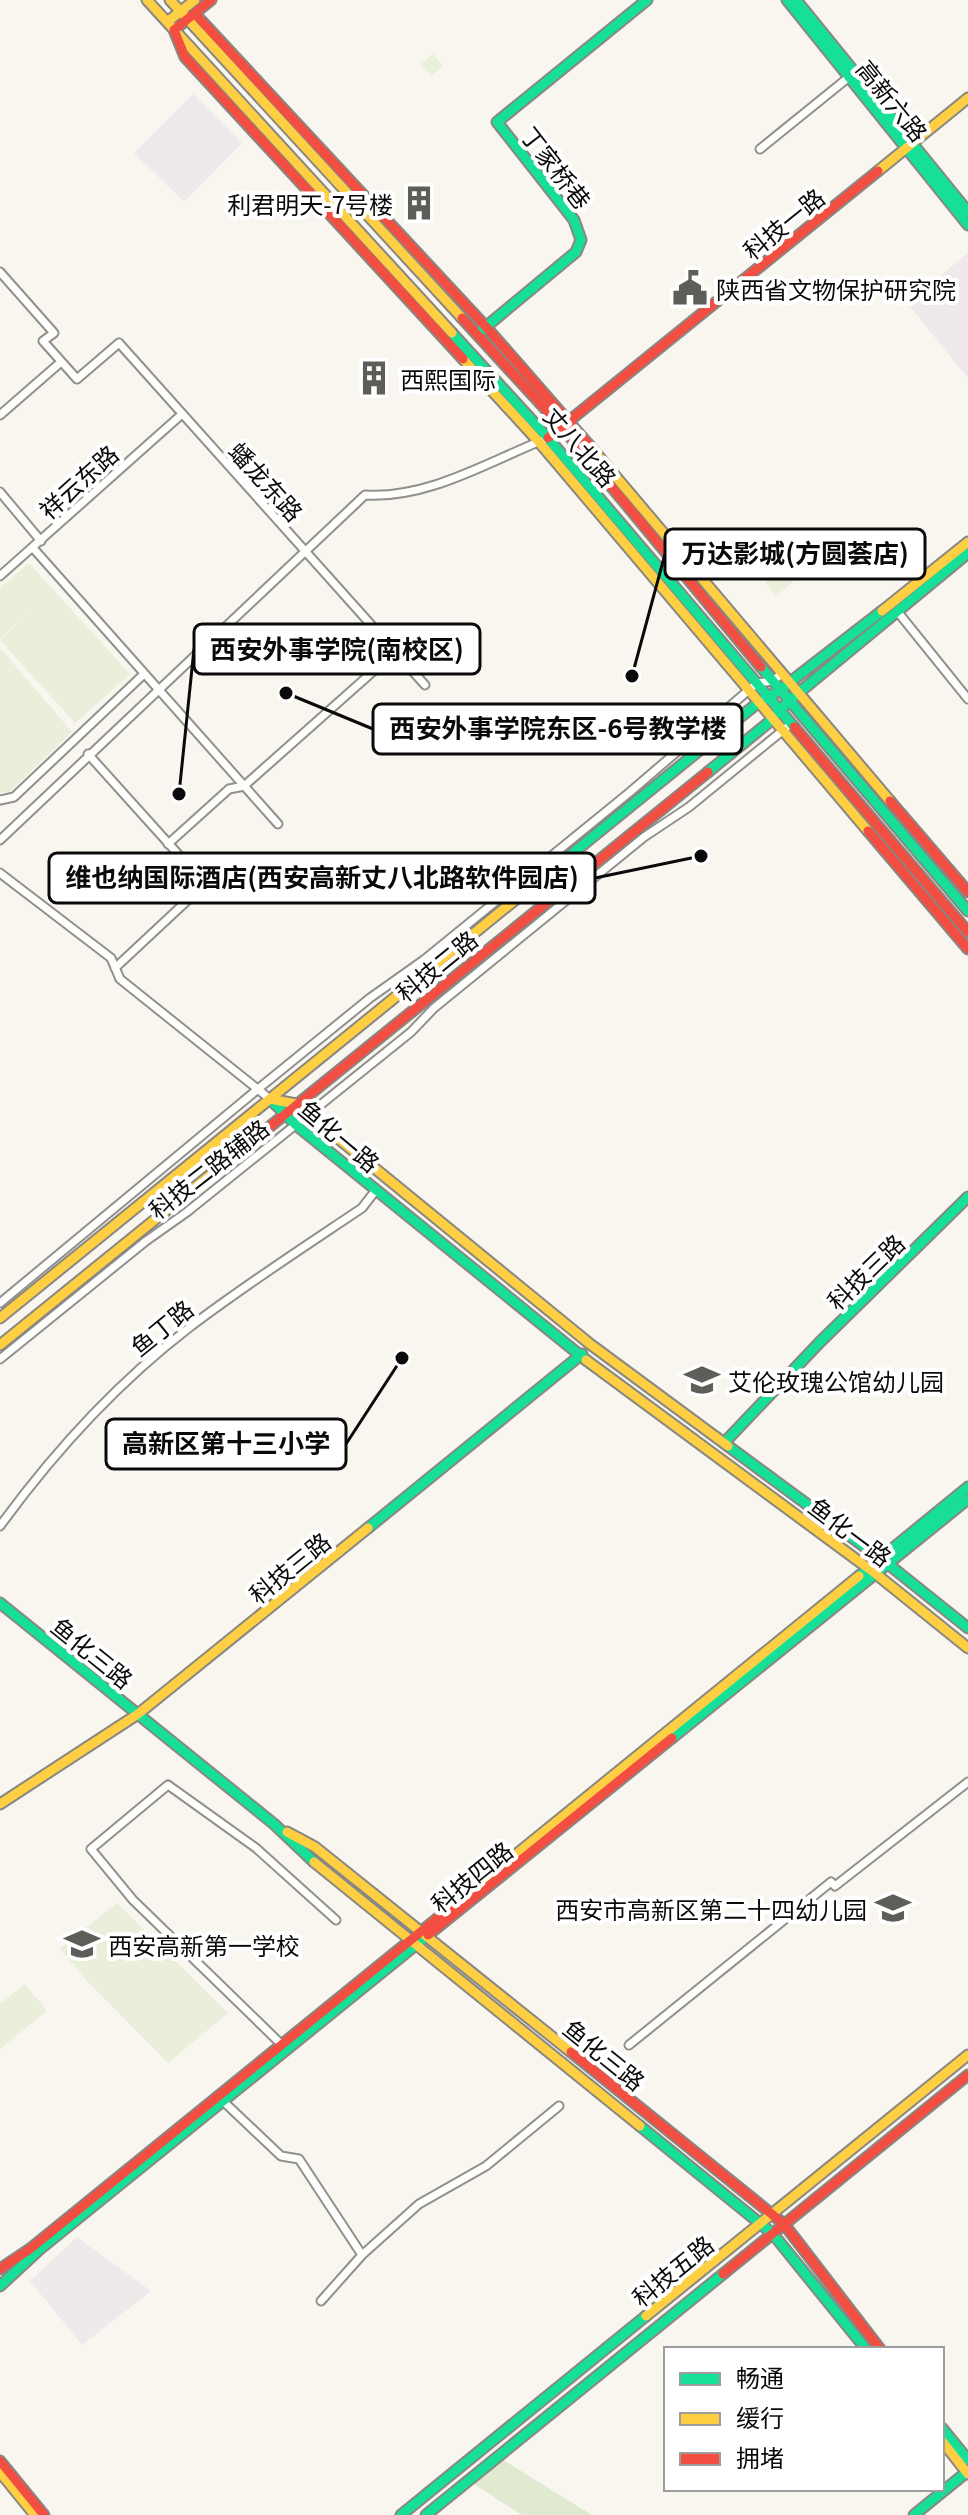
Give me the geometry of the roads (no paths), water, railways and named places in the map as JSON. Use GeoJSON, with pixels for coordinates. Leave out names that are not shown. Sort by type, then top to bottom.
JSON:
{"type":"FeatureCollection","features":[{"type":"Feature","properties":{"kind":"street","name":"丈八北路"},"geometry":{"type":"LineString","coordinates":[[147,0],[544,440],[752,687],[763,699],[782,711],[968,932]]}},
{"type":"Feature","properties":{"kind":"street","name":"丈八北路"},"geometry":{"type":"LineString","coordinates":[[170,0],[188,15],[477,334],[565,424],[776,686],[968,911]]}},
{"type":"Feature","properties":{"kind":"street"},"geometry":{"type":"LineString","coordinates":[[188,15],[195,0]]}},
{"type":"Feature","properties":{"kind":"street"},"geometry":{"type":"LineString","coordinates":[[171,26],[211,0]]}},
{"type":"Feature","properties":{"kind":"street","name":"丁家桥巷"},"geometry":{"type":"LineString","coordinates":[[477,334],[576,252],[583,238],[574,220],[497,122],[647,0]]}},
{"type":"Feature","properties":{"kind":"street","name":"高新六路"},"geometry":{"type":"LineString","coordinates":[[787,0],[849,77],[968,212]]}},
{"type":"Feature","properties":{"kind":"street","name":"高新六路"},"geometry":{"type":"LineString","coordinates":[[796,0],[968,225]]}},
{"type":"Feature","properties":{"kind":"street"},"geometry":{"type":"LineString","coordinates":[[188,15],[486,327],[565,424],[809,703],[968,892]]}},
{"type":"Feature","properties":{"kind":"street"},"geometry":{"type":"LineString","coordinates":[[760,149],[849,77]]}},
{"type":"Feature","properties":{"kind":"street","name":"科技一路"},"geometry":{"type":"LineString","coordinates":[[544,440],[968,98]]}},
{"type":"Feature","properties":{"kind":"street"},"geometry":{"type":"LineString","coordinates":[[0,272],[54,333],[43,341],[61,362],[0,415]]}},
{"type":"Feature","properties":{"kind":"street","name":"蟠龙东路"},"geometry":{"type":"LineString","coordinates":[[61,362],[77,379],[119,343],[425,685]]}},
{"type":"Feature","properties":{"kind":"street","name":"祥云东路"},"geometry":{"type":"LineString","coordinates":[[0,576],[181,415]]}},
{"type":"Feature","properties":{"kind":"street"},"geometry":{"type":"LineString","coordinates":[[0,840],[365,495],[417,492],[544,440]]}},
{"type":"Feature","properties":{"kind":"street"},"geometry":{"type":"LineString","coordinates":[[0,492],[41,541]]}},
{"type":"Feature","properties":{"kind":"street","name":"科技二路"},"geometry":{"type":"LineString","coordinates":[[0,1318],[776,686],[968,542]]}},
{"type":"Feature","properties":{"kind":"street"},"geometry":{"type":"LineString","coordinates":[[33,548],[278,824]]}},
{"type":"Feature","properties":{"kind":"street","name":"科技二路"},"geometry":{"type":"LineString","coordinates":[[0,1345],[773,719],[790,700],[968,553]]}},
{"type":"Feature","properties":{"kind":"street"},"geometry":{"type":"LineString","coordinates":[[897,611],[968,699]]}},
{"type":"Feature","properties":{"kind":"street"},"geometry":{"type":"LineString","coordinates":[[168,844],[229,789],[244,786],[395,652]]}},
{"type":"Feature","properties":{"kind":"street"},"geometry":{"type":"LineString","coordinates":[[0,800],[14,797],[144,674]]}},
{"type":"Feature","properties":{"kind":"street"},"geometry":{"type":"LineString","coordinates":[[752,687],[776,686]]}},
{"type":"Feature","properties":{"kind":"street","name":"科技二路辅路"},"geometry":{"type":"LineString","coordinates":[[0,1303],[370,998],[425,959],[630,792],[752,687]]}},
{"type":"Feature","properties":{"kind":"street"},"geometry":{"type":"LineString","coordinates":[[763,699],[773,719],[968,949]]}},
{"type":"Feature","properties":{"kind":"street","name":"科技二路辅路"},"geometry":{"type":"LineString","coordinates":[[0,1359],[411,1032],[434,1008],[644,837],[689,807],[792,723],[799,711],[809,703]]}},
{"type":"Feature","properties":{"kind":"street"},"geometry":{"type":"LineString","coordinates":[[88,754],[205,884],[115,968]]}},
{"type":"Feature","properties":{"kind":"street"},"geometry":{"type":"LineString","coordinates":[[0,873],[111,958],[120,979],[270,1099]]}},
{"type":"Feature","properties":{"kind":"street","name":"鱼化一路"},"geometry":{"type":"LineString","coordinates":[[270,1099],[296,1104],[590,1344],[884,1561],[968,1628]]}},
{"type":"Feature","properties":{"kind":"street","name":"鱼化一路"},"geometry":{"type":"LineString","coordinates":[[270,1099],[296,1125],[581,1356],[872,1571],[968,1648]]}},
{"type":"Feature","properties":{"kind":"street","name":"鱼丁路"},"geometry":{"type":"LineString","coordinates":[[0,1526],[58,1452],[118,1390],[188,1328],[362,1208],[376,1190]]}},
{"type":"Feature","properties":{"kind":"street","name":"科技三路"},"geometry":{"type":"LineString","coordinates":[[724,1443],[820,1342],[968,1197]]}},
{"type":"Feature","properties":{"kind":"street","name":"科技三路"},"geometry":{"type":"LineString","coordinates":[[0,1804],[138,1714],[581,1356],[590,1344]]}},
{"type":"Feature","properties":{"kind":"street","name":"科技四路"},"geometry":{"type":"LineString","coordinates":[[0,2286],[40,2249],[872,1571],[968,1487]]}},
{"type":"Feature","properties":{"kind":"street","name":"科技四路"},"geometry":{"type":"LineString","coordinates":[[884,1561],[968,1499]]}},
{"type":"Feature","properties":{"kind":"street","name":"鱼化三路"},"geometry":{"type":"LineString","coordinates":[[0,1603],[773,2234],[864,2347]]}},
{"type":"Feature","properties":{"kind":"street"},"geometry":{"type":"LineString","coordinates":[[629,2045],[831,1882],[835,1886],[968,1782]]}},
{"type":"Feature","properties":{"kind":"street"},"geometry":{"type":"LineString","coordinates":[[282,2045],[133,1900],[91,1849],[168,1785],[256,1848],[336,1920]]}},
{"type":"Feature","properties":{"kind":"street","name":"鱼化三路"},"geometry":{"type":"LineString","coordinates":[[274,1824],[315,1847],[784,2224],[878,2347]]}},
{"type":"Feature","properties":{"kind":"street","name":"科技四路"},"geometry":{"type":"LineString","coordinates":[[0,2269],[30,2249],[282,2045],[414,1943]]}},
{"type":"Feature","properties":{"kind":"street","name":"科技五路"},"geometry":{"type":"LineString","coordinates":[[401,2515],[968,2055]]}},
{"type":"Feature","properties":{"kind":"street","name":"科技五路"},"geometry":{"type":"LineString","coordinates":[[426,2515],[968,2075]]}},
{"type":"Feature","properties":{"kind":"street"},"geometry":{"type":"LineString","coordinates":[[224,2102],[281,2156],[299,2159],[362,2255]]}},
{"type":"Feature","properties":{"kind":"street"},"geometry":{"type":"LineString","coordinates":[[321,2301],[362,2255],[419,2204],[486,2166],[559,2106]]}},
{"type":"Feature","properties":{"kind":"street"},"geometry":{"type":"LineString","coordinates":[[830,2168],[839,2180]]}},
{"type":"Feature","properties":{"kind":"street"},"geometry":{"type":"LineString","coordinates":[[700,2273],[709,2285]]}},
{"type":"Feature","properties":{"kind":"street"},"geometry":{"type":"LineString","coordinates":[[944,2430],[968,2460]]}},
{"type":"Feature","properties":{"kind":"street"},"geometry":{"type":"LineString","coordinates":[[914,2515],[968,2472],[944,2443]]}},
{"type":"Feature","properties":{"kind":"street"},"geometry":{"type":"LineString","coordinates":[[0,2461],[44,2515]]}},
{"type":"Feature","properties":{"kind":"street"},"geometry":{"type":"LineString","coordinates":[[0,2472],[35,2515]]}},
{"type":"Feature","properties":{"kind":"place","name":"利君明天-7号楼"},"geometry":{"type":"Point","coordinates":[419,203]}},
{"type":"Feature","properties":{"kind":"place","name":"陕西省文物保护研究院"},"geometry":{"type":"Point","coordinates":[690,288]}},
{"type":"Feature","properties":{"kind":"place","name":"西熙国际"},"geometry":{"type":"Point","coordinates":[374,378]}},
{"type":"Feature","properties":{"kind":"place","name":"万达影城(方圆荟店)"},"geometry":{"type":"Point","coordinates":[632,676]}},
{"type":"Feature","properties":{"kind":"place","name":"西安外事学院东区-6号教学楼"},"geometry":{"type":"Point","coordinates":[286,693]}},
{"type":"Feature","properties":{"kind":"place","name":"西安外事学院(南校区)"},"geometry":{"type":"Point","coordinates":[179,794]}},
{"type":"Feature","properties":{"kind":"place","name":"维也纳国际酒店(西安高新丈八北路软件园店)"},"geometry":{"type":"Point","coordinates":[701,856]}},
{"type":"Feature","properties":{"kind":"place","name":"高新区第十三小学"},"geometry":{"type":"Point","coordinates":[402,1358]}},
{"type":"Feature","properties":{"kind":"place","name":"艾伦玫瑰公馆幼儿园"},"geometry":{"type":"Point","coordinates":[702,1380]}},
{"type":"Feature","properties":{"kind":"place","name":"西安市高新区第二十四幼儿园"},"geometry":{"type":"Point","coordinates":[893,1908]}},
{"type":"Feature","properties":{"kind":"place","name":"西安高新第一学校"},"geometry":{"type":"Point","coordinates":[82,1944]}}]}
